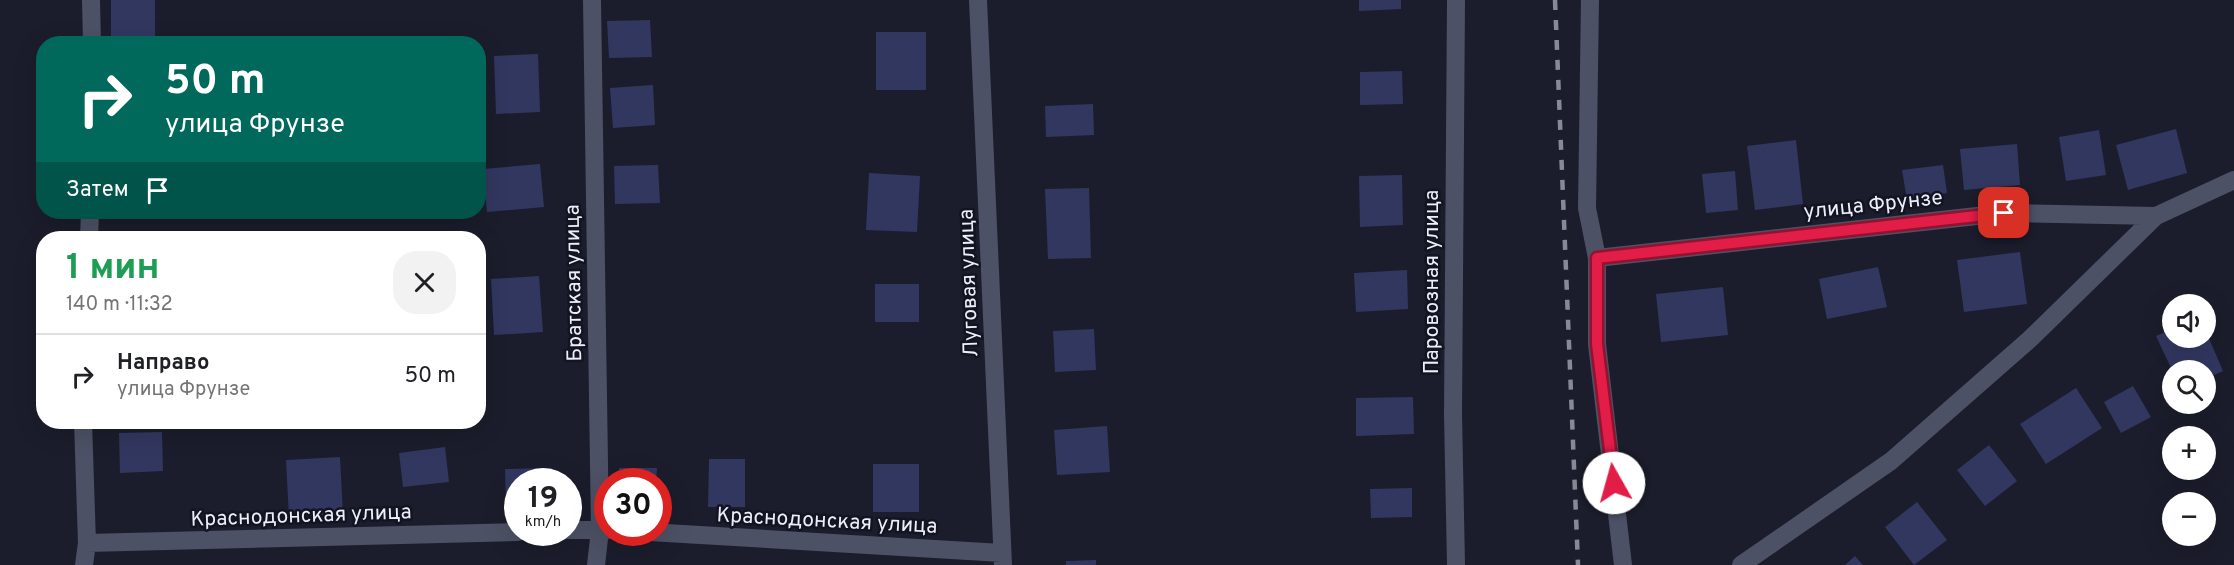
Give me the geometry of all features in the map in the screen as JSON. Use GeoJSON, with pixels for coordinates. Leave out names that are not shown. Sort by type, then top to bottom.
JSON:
{"type":"FeatureCollection","features":[{"type":"Feature","properties":{"kind":"street"},"geometry":{"type":"LineString","coordinates":[[91,0],[92,36]]}},
{"type":"Feature","properties":{"kind":"street","name":"Братская улица"},"geometry":{"type":"LineString","coordinates":[[592,0],[603,468]]}},
{"type":"Feature","properties":{"kind":"street","name":"Луговая улица"},"geometry":{"type":"LineString","coordinates":[[978,0],[1002,559]]}},
{"type":"Feature","properties":{"kind":"street","name":"Паровозная улица"},"geometry":{"type":"LineString","coordinates":[[1456,0],[1452,414],[1456,565]]}},
{"type":"Feature","properties":{"kind":"street"},"geometry":{"type":"LineString","coordinates":[[1590,0],[1587,208],[1597,258],[1597,344],[1623,565]]}},
{"type":"Feature","properties":{"kind":"street"},"geometry":{"type":"LineString","coordinates":[[1741,565],[1891,461],[2030,339],[2156,216],[2234,180]]}},
{"type":"Feature","properties":{"kind":"street","name":"улица Фрунзе"},"geometry":{"type":"LineString","coordinates":[[1597,258],[2004,213],[2156,216]]}},
{"type":"Feature","properties":{"kind":"street"},"geometry":{"type":"LineString","coordinates":[[83,429],[87,543],[84,565]]}},
{"type":"Feature","properties":{"kind":"street","name":"Краснодонская улица"},"geometry":{"type":"LineString","coordinates":[[87,543],[504,532]]}},
{"type":"Feature","properties":{"kind":"street","name":"Краснодонская улица"},"geometry":{"type":"LineString","coordinates":[[672,534],[1002,559]]}},
{"type":"Feature","properties":{"kind":"street","name":"Братская улица"},"geometry":{"type":"LineString","coordinates":[[596,565],[600,546]]}},
{"type":"Feature","properties":{"kind":"building"},"geometry":{"type":"Polygon","coordinates":[[[111,0],[155,0],[155,36],[111,36],[111,0]]]}},
{"type":"Feature","properties":{"kind":"building"},"geometry":{"type":"Polygon","coordinates":[[[1359,0],[1401,0],[1401,9],[1359,11],[1359,0]]]}},
{"type":"Feature","properties":{"kind":"building"},"geometry":{"type":"Polygon","coordinates":[[[650,20],[652,57],[609,58],[607,21],[650,20]]]}},
{"type":"Feature","properties":{"kind":"building"},"geometry":{"type":"Polygon","coordinates":[[[876,32],[926,32],[926,90],[876,90],[876,32]]]}},
{"type":"Feature","properties":{"kind":"building"},"geometry":{"type":"Polygon","coordinates":[[[538,54],[540,112],[496,114],[494,56],[538,54]]]}},
{"type":"Feature","properties":{"kind":"building"},"geometry":{"type":"Polygon","coordinates":[[[1402,71],[1403,104],[1360,105],[1360,72],[1402,71]]]}},
{"type":"Feature","properties":{"kind":"building"},"geometry":{"type":"Polygon","coordinates":[[[653,85],[655,125],[613,128],[610,88],[653,85]]]}},
{"type":"Feature","properties":{"kind":"building"},"geometry":{"type":"Polygon","coordinates":[[[1093,104],[1094,135],[1046,137],[1045,106],[1093,104]]]}},
{"type":"Feature","properties":{"kind":"building"},"geometry":{"type":"Polygon","coordinates":[[[2176,129],[2187,173],[2128,190],[2116,145],[2176,129]]]}},
{"type":"Feature","properties":{"kind":"building"},"geometry":{"type":"Polygon","coordinates":[[[2099,130],[2106,175],[2066,181],[2059,137],[2099,130]]]}},
{"type":"Feature","properties":{"kind":"building"},"geometry":{"type":"Polygon","coordinates":[[[1796,140],[1803,204],[1755,210],[1747,146],[1796,140]]]}},
{"type":"Feature","properties":{"kind":"building"},"geometry":{"type":"Polygon","coordinates":[[[2017,144],[2020,185],[1964,190],[1960,149],[2017,144]]]}},
{"type":"Feature","properties":{"kind":"building"},"geometry":{"type":"Polygon","coordinates":[[[540,164],[544,207],[487,212],[486,169],[540,164]]]}},
{"type":"Feature","properties":{"kind":"building"},"geometry":{"type":"Polygon","coordinates":[[[658,165],[660,203],[615,204],[614,166],[658,165]]]}},
{"type":"Feature","properties":{"kind":"building"},"geometry":{"type":"Polygon","coordinates":[[[1943,165],[1947,193],[1907,200],[1902,170],[1943,165]]]}},
{"type":"Feature","properties":{"kind":"building"},"geometry":{"type":"Polygon","coordinates":[[[1735,171],[1738,210],[1706,213],[1702,174],[1735,171]]]}},
{"type":"Feature","properties":{"kind":"building"},"geometry":{"type":"Polygon","coordinates":[[[869,173],[920,176],[917,232],[866,230],[869,173]]]}},
{"type":"Feature","properties":{"kind":"building"},"geometry":{"type":"Polygon","coordinates":[[[1402,175],[1403,225],[1360,227],[1359,176],[1402,175]]]}},
{"type":"Feature","properties":{"kind":"building"},"geometry":{"type":"Polygon","coordinates":[[[1089,188],[1091,258],[1048,259],[1045,189],[1089,188]]]}},
{"type":"Feature","properties":{"kind":"building"},"geometry":{"type":"Polygon","coordinates":[[[2020,252],[2027,304],[1964,312],[1957,260],[2020,252]]]}},
{"type":"Feature","properties":{"kind":"building"},"geometry":{"type":"Polygon","coordinates":[[[1878,267],[1887,307],[1827,319],[1819,279],[1878,267]]]}},
{"type":"Feature","properties":{"kind":"building"},"geometry":{"type":"Polygon","coordinates":[[[1407,270],[1408,309],[1356,312],[1354,273],[1407,270]]]}},
{"type":"Feature","properties":{"kind":"building"},"geometry":{"type":"Polygon","coordinates":[[[539,276],[543,332],[494,335],[491,279],[539,276]]]}},
{"type":"Feature","properties":{"kind":"building"},"geometry":{"type":"Polygon","coordinates":[[[875,284],[919,284],[919,322],[875,322],[875,284]]]}},
{"type":"Feature","properties":{"kind":"building"},"geometry":{"type":"Polygon","coordinates":[[[1723,287],[1728,335],[1661,342],[1656,294],[1723,287]]]}},
{"type":"Feature","properties":{"kind":"building"},"geometry":{"type":"Polygon","coordinates":[[[1094,329],[1096,370],[1055,372],[1053,331],[1094,329]]]}},
{"type":"Feature","properties":{"kind":"building"},"geometry":{"type":"Polygon","coordinates":[[[2162,333],[2162,348],[2213,348],[2223,371],[2216,374],[2216,360],[2167,360],[2156,336],[2162,333]]]}},
{"type":"Feature","properties":{"kind":"building"},"geometry":{"type":"Polygon","coordinates":[[[2133,386],[2151,417],[2121,433],[2104,402],[2133,386]]]}},
{"type":"Feature","properties":{"kind":"building"},"geometry":{"type":"Polygon","coordinates":[[[2076,388],[2102,428],[2046,464],[2020,424],[2076,388]]]}},
{"type":"Feature","properties":{"kind":"building"},"geometry":{"type":"Polygon","coordinates":[[[1413,397],[1414,434],[1356,436],[1356,398],[1413,397]]]}},
{"type":"Feature","properties":{"kind":"building"},"geometry":{"type":"Polygon","coordinates":[[[1107,426],[1110,472],[1057,475],[1054,430],[1107,426]]]}},
{"type":"Feature","properties":{"kind":"building"},"geometry":{"type":"Polygon","coordinates":[[[162,432],[163,471],[120,473],[119,433],[162,432]]]}},
{"type":"Feature","properties":{"kind":"building"},"geometry":{"type":"Polygon","coordinates":[[[1989,445],[2017,481],[1985,506],[1957,470],[1989,445]]]}},
{"type":"Feature","properties":{"kind":"building"},"geometry":{"type":"Polygon","coordinates":[[[445,447],[449,482],[403,487],[399,453],[445,447]]]}},
{"type":"Feature","properties":{"kind":"building"},"geometry":{"type":"Polygon","coordinates":[[[340,457],[343,514],[289,517],[286,460],[340,457]]]}},
{"type":"Feature","properties":{"kind":"building"},"geometry":{"type":"Polygon","coordinates":[[[709,459],[745,459],[745,507],[708,507],[709,459]]]}},
{"type":"Feature","properties":{"kind":"building"},"geometry":{"type":"Polygon","coordinates":[[[873,464],[919,464],[919,512],[873,512],[873,464]]]}},
{"type":"Feature","properties":{"kind":"building"},"geometry":{"type":"Polygon","coordinates":[[[1412,488],[1412,517],[1371,518],[1370,489],[1412,488]]]}},
{"type":"Feature","properties":{"kind":"building"},"geometry":{"type":"Polygon","coordinates":[[[1917,502],[1947,540],[1914,565],[1885,527],[1917,502]]]}},
{"type":"Feature","properties":{"kind":"building"},"geometry":{"type":"Polygon","coordinates":[[[1855,556],[1863,565],[1845,565],[1855,556]]]}},
{"type":"Feature","properties":{"kind":"building"},"geometry":{"type":"Polygon","coordinates":[[[1096,560],[1096,565],[1066,565],[1066,561],[1096,560]]]}},
{"type":"Feature","properties":{"kind":"railway"},"geometry":{"type":"LineString","coordinates":[[1555,0],[1578,565]]}},
{"type":"Feature","properties":{"kind":"route"},"geometry":{"type":"LineString","coordinates":[[1614,483],[1597,344],[1595,295],[1597,258],[2004,213]]}}]}
